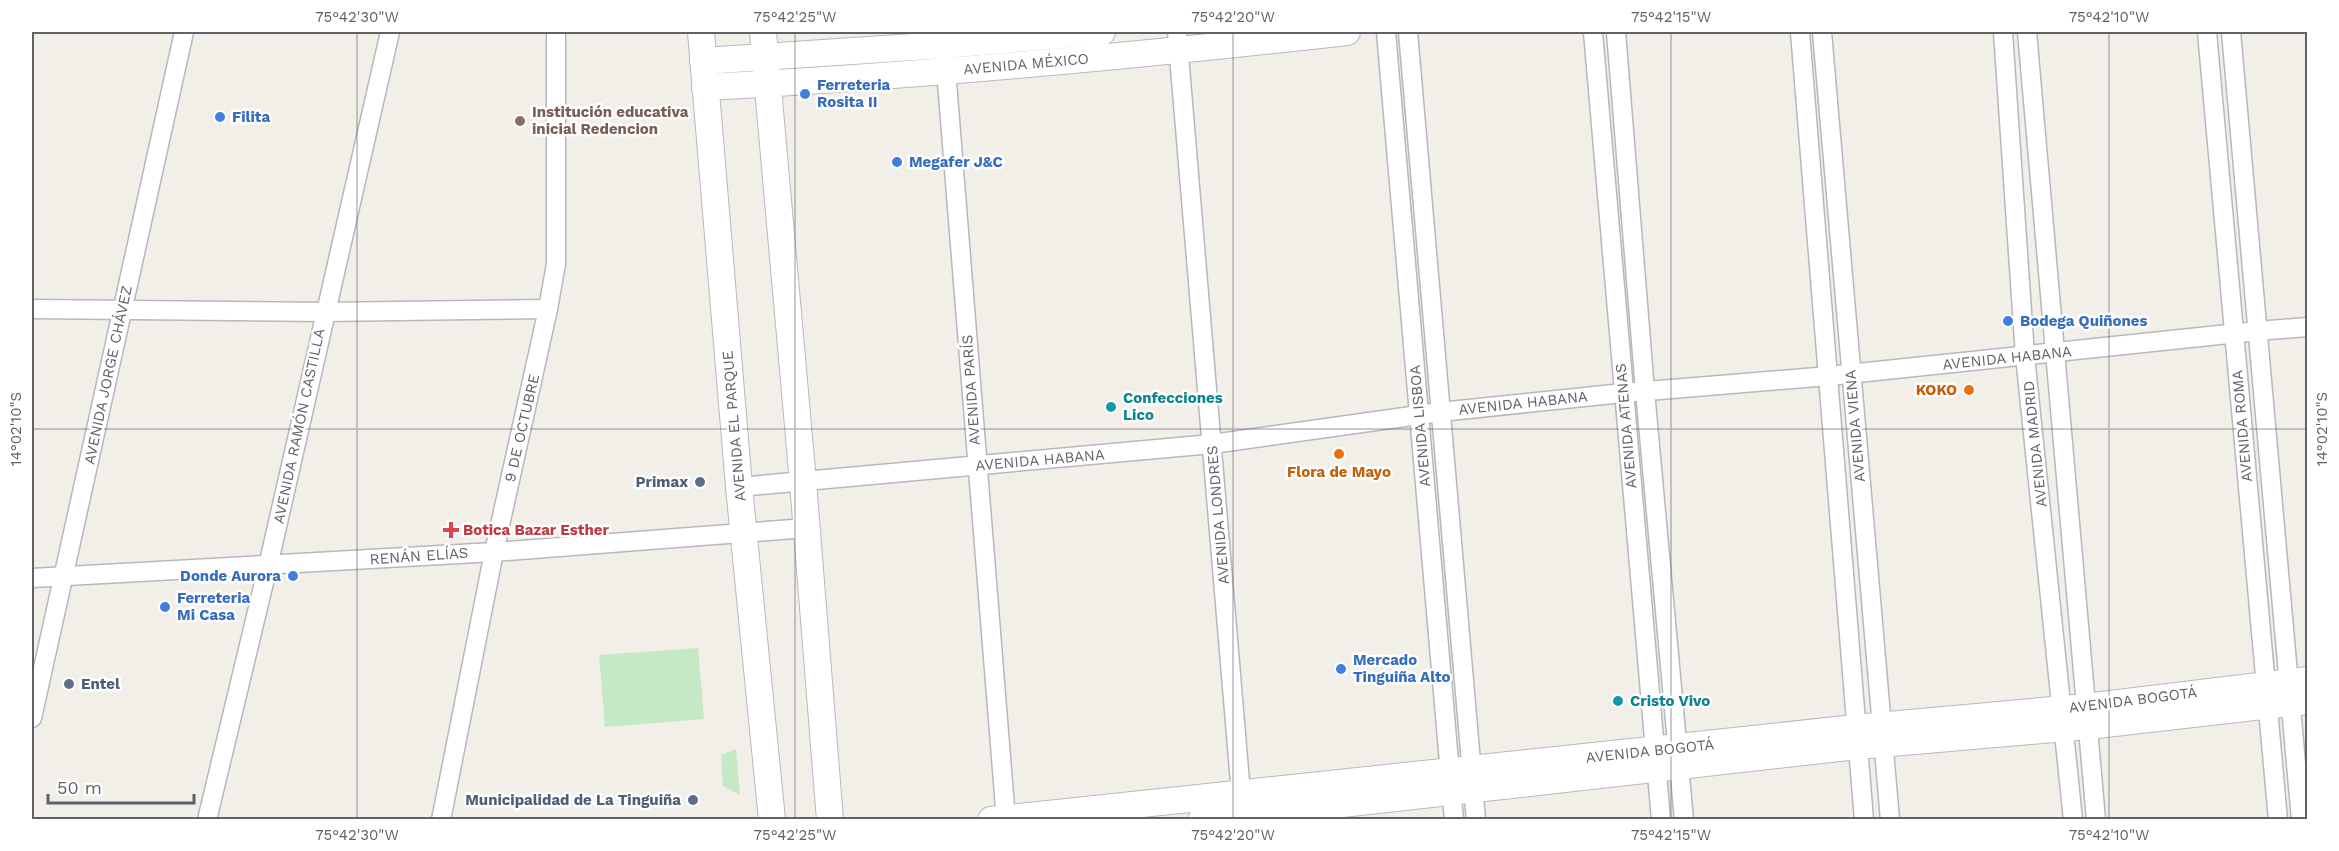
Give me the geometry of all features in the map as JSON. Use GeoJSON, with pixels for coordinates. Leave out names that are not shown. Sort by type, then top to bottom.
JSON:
{"type":"FeatureCollection","features":[{"type":"Feature","properties":{"kind":"street","name":"AVENIDA JORGE CHÁVEZ"},"geometry":{"type":"LineString","coordinates":[[32,718],[184,32]]}},
{"type":"Feature","properties":{"kind":"street","name":"AVENIDA RAMÓN CASTILLA"},"geometry":{"type":"LineString","coordinates":[[207,819],[268,566],[324,312],[390,32]]}},
{"type":"Feature","properties":{"kind":"street","name":"9 DE OCTUBRE"},"geometry":{"type":"LineString","coordinates":[[441,819],[494,552],[556,264],[555,32]]}},
{"type":"Feature","properties":{"kind":"street","name":"AVENIDA EL PARQUE"},"geometry":{"type":"LineString","coordinates":[[700,32],[739,487],[772,819]]}},
{"type":"Feature","properties":{"kind":"street","name":"AVENIDA MÉXICO"},"geometry":{"type":"LineString","coordinates":[[703,61],[764,44],[1102,32]]}},
{"type":"Feature","properties":{"kind":"street","name":"AVENIDA MÉXICO"},"geometry":{"type":"LineString","coordinates":[[705,87],[946,71],[1178,41],[1347,32]]}},
{"type":"Feature","properties":{"kind":"street","name":"AVENIDA LISBOA"},"geometry":{"type":"LineString","coordinates":[[1386,32],[1419,414],[1461,781],[1476,819]]}},
{"type":"Feature","properties":{"kind":"street","name":"AVENIDA LISBOA"},"geometry":{"type":"LineString","coordinates":[[1408,32],[1440,412],[1461,781],[1454,819]]}},
{"type":"Feature","properties":{"kind":"street","name":"AVENIDA ATENAS"},"geometry":{"type":"LineString","coordinates":[[1593,32],[1623,393],[1667,758],[1684,819]]}},
{"type":"Feature","properties":{"kind":"street","name":"AVENIDA ATENAS"},"geometry":{"type":"LineString","coordinates":[[1616,32],[1645,391],[1667,758],[1661,819]]}},
{"type":"Feature","properties":{"kind":"street","name":"AVENIDA VIENA"},"geometry":{"type":"LineString","coordinates":[[1800,32],[1864,819]]}},
{"type":"Feature","properties":{"kind":"street","name":"AVENIDA VIENA"},"geometry":{"type":"LineString","coordinates":[[1822,32],[1890,819]]}},
{"type":"Feature","properties":{"kind":"street","name":"AVENIDA MADRID"},"geometry":{"type":"LineString","coordinates":[[2003,32],[2025,356],[2075,717],[2096,819]]}},
{"type":"Feature","properties":{"kind":"street","name":"AVENIDA MADRID"},"geometry":{"type":"LineString","coordinates":[[2027,32],[2054,353],[2075,717],[2073,819]]}},
{"type":"Feature","properties":{"kind":"street","name":"AVENIDA ROMA"},"geometry":{"type":"LineString","coordinates":[[2207,32],[2234,334],[2288,692],[2278,819]]}},
{"type":"Feature","properties":{"kind":"street","name":"AVENIDA ROMA"},"geometry":{"type":"LineString","coordinates":[[2231,32],[2301,819]]}},
{"type":"Feature","properties":{"kind":"street","name":"AVENIDA PARÍS"},"geometry":{"type":"LineString","coordinates":[[943,38],[977,466],[1001,819]]}},
{"type":"Feature","properties":{"kind":"street","name":"AVENIDA LONDRES"},"geometry":{"type":"LineString","coordinates":[[1178,41],[1243,810]]}},
{"type":"Feature","properties":{"kind":"street"},"geometry":{"type":"LineString","coordinates":[[764,44],[830,819]]}},
{"type":"Feature","properties":{"kind":"street"},"geometry":{"type":"LineString","coordinates":[[32,309],[122,308],[324,312],[548,309]]}},
{"type":"Feature","properties":{"kind":"street","name":"AVENIDA HABANA"},"geometry":{"type":"LineString","coordinates":[[739,487],[1212,444],[1419,414],[1623,393],[1851,374],[2307,327]]}},
{"type":"Feature","properties":{"kind":"street","name":"RENÁN ELÍAS"},"geometry":{"type":"LineString","coordinates":[[32,578],[494,552],[806,528]]}},
{"type":"Feature","properties":{"kind":"street","name":"AVENIDA BOGOTÁ"},"geometry":{"type":"LineString","coordinates":[[1201,819],[1243,810],[1461,781],[1883,734],[2075,717],[2288,692]]}},
{"type":"Feature","properties":{"kind":"street","name":"AVENIDA BOGOTÁ"},"geometry":{"type":"LineString","coordinates":[[1001,819],[1243,810]]}},
{"type":"Feature","properties":{"kind":"green space"},"geometry":{"type":"Polygon","coordinates":[[[698,648],[704,719],[605,727],[599,655],[698,648]]]}},
{"type":"Feature","properties":{"kind":"green space"},"geometry":{"type":"Polygon","coordinates":[[[736,749],[740,795],[723,786],[721,755],[736,749]]]}},
{"type":"Feature","properties":{"kind":"place","name":"Ferreteria Rosita II"},"geometry":{"type":"Point","coordinates":[805,94]}},
{"type":"Feature","properties":{"kind":"place","name":"Filita"},"geometry":{"type":"Point","coordinates":[220,117]}},
{"type":"Feature","properties":{"kind":"place","name":"Institución educativa inicial Redencion"},"geometry":{"type":"Point","coordinates":[520,121]}},
{"type":"Feature","properties":{"kind":"place","name":"Megafer J&C"},"geometry":{"type":"Point","coordinates":[897,162]}},
{"type":"Feature","properties":{"kind":"place","name":"Bodega Quiñones"},"geometry":{"type":"Point","coordinates":[2008,321]}},
{"type":"Feature","properties":{"kind":"place","name":"KOKO"},"geometry":{"type":"Point","coordinates":[1969,390]}},
{"type":"Feature","properties":{"kind":"place","name":"Confecciones Lico"},"geometry":{"type":"Point","coordinates":[1111,407]}},
{"type":"Feature","properties":{"kind":"place","name":"Flora de Mayo"},"geometry":{"type":"Point","coordinates":[1339,454]}},
{"type":"Feature","properties":{"kind":"place","name":"Primax"},"geometry":{"type":"Point","coordinates":[700,482]}},
{"type":"Feature","properties":{"kind":"place","name":"Botica Bazar Esther"},"geometry":{"type":"Point","coordinates":[451,530]}},
{"type":"Feature","properties":{"kind":"place","name":"Donde Aurora"},"geometry":{"type":"Point","coordinates":[293,576]}},
{"type":"Feature","properties":{"kind":"place","name":"Ferreteria Mi Casa"},"geometry":{"type":"Point","coordinates":[165,607]}},
{"type":"Feature","properties":{"kind":"place","name":"Mercado Tinguiña Alto"},"geometry":{"type":"Point","coordinates":[1341,669]}},
{"type":"Feature","properties":{"kind":"place","name":"Entel"},"geometry":{"type":"Point","coordinates":[69,684]}},
{"type":"Feature","properties":{"kind":"place","name":"Cristo Vivo"},"geometry":{"type":"Point","coordinates":[1618,701]}},
{"type":"Feature","properties":{"kind":"place","name":"Municipalidad de La Tinguiña"},"geometry":{"type":"Point","coordinates":[693,800]}}]}
